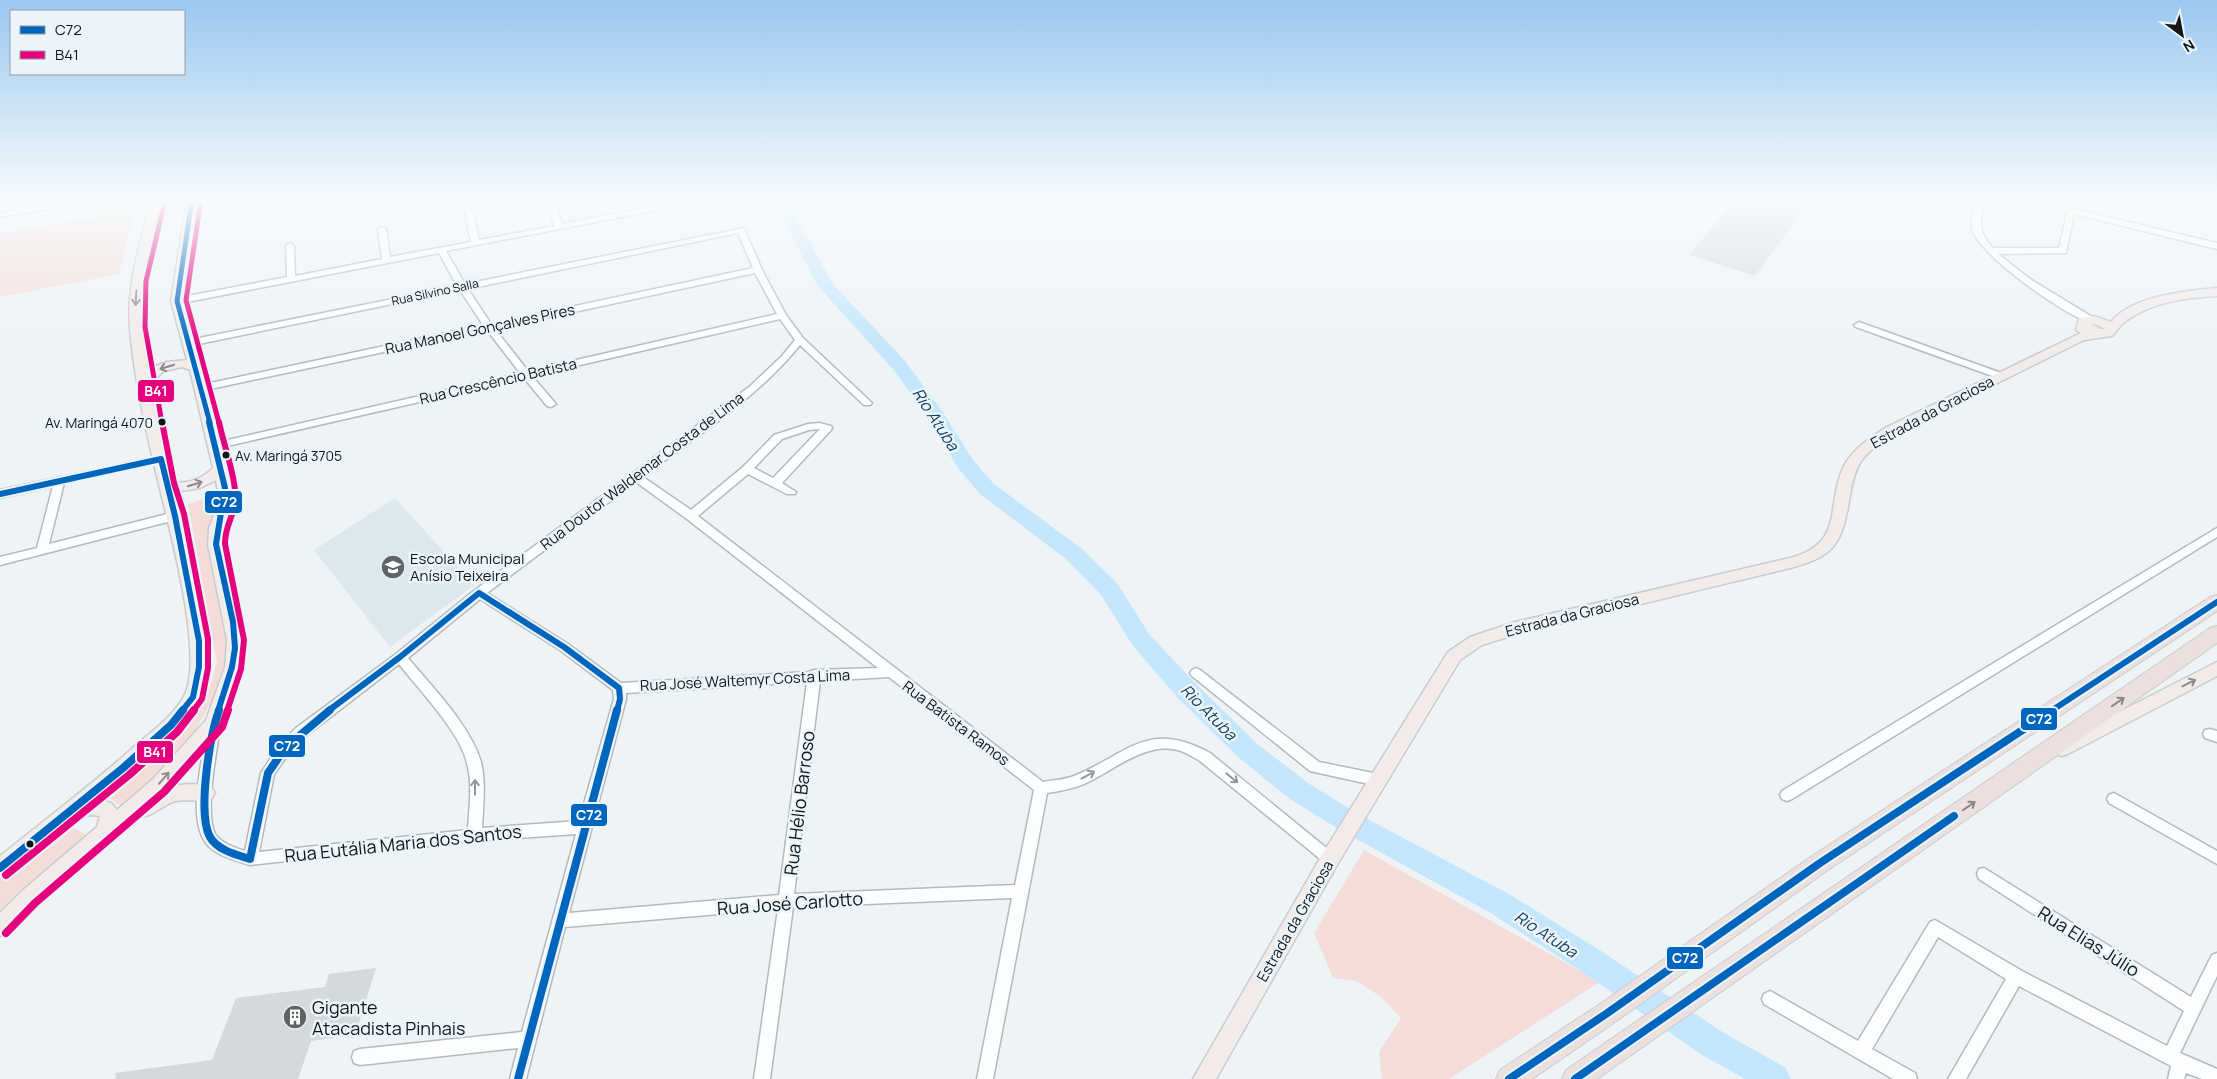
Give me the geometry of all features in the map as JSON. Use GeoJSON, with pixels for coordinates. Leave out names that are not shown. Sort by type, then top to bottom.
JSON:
{"type":"FeatureCollection","features":[{"type":"Feature","properties":{"kind":"highway"},"geometry":{"type":"LineString","coordinates":[[1509,1079],[1606,1014],[1820,863],[2217,602]]}},
{"type":"Feature","properties":{"kind":"highway"},"geometry":{"type":"LineString","coordinates":[[1575,1079],[2217,633]]}},
{"type":"Feature","properties":{"kind":"main road"},"geometry":{"type":"LineString","coordinates":[[0,868],[123,768],[171,725],[193,697],[199,667],[199,640],[175,516],[166,485],[145,382],[136,327],[137,280],[144,249]]}},
{"type":"Feature","properties":{"kind":"main road"},"geometry":{"type":"LineString","coordinates":[[0,927],[29,897],[158,785],[214,723],[233,667],[235,640],[216,545],[216,528],[226,502],[201,388],[177,301],[185,249]]}},
{"type":"Feature","properties":{"kind":"main road","name":"Estrada da Graciosa"},"geometry":{"type":"LineString","coordinates":[[1204,1079],[1335,851],[1448,662],[1463,649],[1488,636],[1515,628],[1782,566],[1813,556],[1830,543],[1834,534],[1847,472],[1857,455],[1866,446],[1890,431],[2001,376],[2087,325],[2111,328],[2161,299],[2217,292]]}},
{"type":"Feature","properties":{"kind":"main road"},"geometry":{"type":"LineString","coordinates":[[2087,325],[2111,328]]}},
{"type":"Feature","properties":{"kind":"main road"},"geometry":{"type":"LineString","coordinates":[[145,382],[155,371],[170,365],[185,364],[194,367]]}},
{"type":"Feature","properties":{"kind":"main road"},"geometry":{"type":"LineString","coordinates":[[166,485],[176,487],[195,484],[212,476],[220,468]]}},
{"type":"Feature","properties":{"kind":"main road"},"geometry":{"type":"LineString","coordinates":[[2021,770],[2217,668]]}},
{"type":"Feature","properties":{"kind":"main road"},"geometry":{"type":"LineString","coordinates":[[102,834],[159,799],[180,792],[206,793]]}},
{"type":"Feature","properties":{"kind":"main road"},"geometry":{"type":"LineString","coordinates":[[65,816],[87,807],[104,808],[109,812],[111,818],[102,834]]}},
{"type":"Feature","properties":{"kind":"street"},"geometry":{"type":"LineString","coordinates":[[290,249],[291,279]]}},
{"type":"Feature","properties":{"kind":"street"},"geometry":{"type":"LineString","coordinates":[[385,249],[386,260]]}},
{"type":"Feature","properties":{"kind":"street"},"geometry":{"type":"LineString","coordinates":[[177,301],[439,249]]}},
{"type":"Feature","properties":{"kind":"street"},"geometry":{"type":"LineString","coordinates":[[441,249],[460,286],[488,328],[525,375],[551,404]]}},
{"type":"Feature","properties":{"kind":"street","name":"Rua Silvino Salla"},"geometry":{"type":"LineString","coordinates":[[189,343],[644,249]]}},
{"type":"Feature","properties":{"kind":"street","name":"Rua Silvino Salla"},"geometry":{"type":"LineString","coordinates":[[749,249],[758,270]]}},
{"type":"Feature","properties":{"kind":"street"},"geometry":{"type":"LineString","coordinates":[[1990,251],[2063,251],[2063,249]]}},
{"type":"Feature","properties":{"kind":"street"},"geometry":{"type":"LineString","coordinates":[[1990,251],[2007,266],[2069,308],[2087,325]]}},
{"type":"Feature","properties":{"kind":"street"},"geometry":{"type":"LineString","coordinates":[[758,270],[782,316],[800,340],[867,403]]}},
{"type":"Feature","properties":{"kind":"street","name":"Rua Manoel Gonçalves Pires"},"geometry":{"type":"LineString","coordinates":[[201,388],[758,270]]}},
{"type":"Feature","properties":{"kind":"street","name":"Rua Crescêncio Batista"},"geometry":{"type":"LineString","coordinates":[[214,446],[782,316]]}},
{"type":"Feature","properties":{"kind":"street"},"geometry":{"type":"LineString","coordinates":[[1859,325],[2001,376]]}},
{"type":"Feature","properties":{"kind":"street","name":"Rua Doutor Waldemar Costa de Lima"},"geometry":{"type":"LineString","coordinates":[[250,859],[264,786],[274,761],[301,732],[400,657],[479,593],[752,389],[784,359],[800,340]]}},
{"type":"Feature","properties":{"kind":"street"},"geometry":{"type":"LineString","coordinates":[[691,516],[747,469],[778,437],[808,427],[819,426],[827,428],[776,482]]}},
{"type":"Feature","properties":{"kind":"street"},"geometry":{"type":"LineString","coordinates":[[0,494],[161,459]]}},
{"type":"Feature","properties":{"kind":"street"},"geometry":{"type":"LineString","coordinates":[[747,469],[776,482],[791,492]]}},
{"type":"Feature","properties":{"kind":"street","name":"Rua Batista Ramos"},"geometry":{"type":"LineString","coordinates":[[636,477],[691,516],[1041,788]]}},
{"type":"Feature","properties":{"kind":"street"},"geometry":{"type":"LineString","coordinates":[[42,550],[60,480]]}},
{"type":"Feature","properties":{"kind":"street"},"geometry":{"type":"LineString","coordinates":[[0,561],[175,516]]}},
{"type":"Feature","properties":{"kind":"street"},"geometry":{"type":"LineString","coordinates":[[1787,796],[2217,532]]}},
{"type":"Feature","properties":{"kind":"street","name":"Rua José Waltemyr Costa Lima"},"geometry":{"type":"LineString","coordinates":[[479,593],[564,646],[619,688],[890,672]]}},
{"type":"Feature","properties":{"kind":"street"},"geometry":{"type":"LineString","coordinates":[[400,657],[461,735],[471,753],[475,768],[475,835]]}},
{"type":"Feature","properties":{"kind":"street"},"geometry":{"type":"LineString","coordinates":[[1196,673],[1315,767],[1378,780]]}},
{"type":"Feature","properties":{"kind":"street","name":"Rua Hélio Barroso"},"geometry":{"type":"LineString","coordinates":[[762,1079],[787,901],[814,675]]}},
{"type":"Feature","properties":{"kind":"street"},"geometry":{"type":"LineString","coordinates":[[518,1079],[584,827],[620,699],[619,688]]}},
{"type":"Feature","properties":{"kind":"street"},"geometry":{"type":"LineString","coordinates":[[206,793],[214,723]]}},
{"type":"Feature","properties":{"kind":"street"},"geometry":{"type":"LineString","coordinates":[[985,1079],[1041,788],[1077,781],[1152,744],[1172,743],[1186,747],[1205,757],[1335,851]]}},
{"type":"Feature","properties":{"kind":"street","name":"Rua Eutália Maria dos Santos"},"geometry":{"type":"LineString","coordinates":[[206,793],[205,813],[208,834],[223,849],[250,859],[475,835],[584,827]]}},
{"type":"Feature","properties":{"kind":"street"},"geometry":{"type":"LineString","coordinates":[[2114,799],[2217,858]]}},
{"type":"Feature","properties":{"kind":"street","name":"Rua Elias Júlio"},"geometry":{"type":"LineString","coordinates":[[1984,874],[2194,1008]]}},
{"type":"Feature","properties":{"kind":"street","name":"Rua José Carlotto"},"geometry":{"type":"LineString","coordinates":[[559,921],[787,901],[1021,891]]}},
{"type":"Feature","properties":{"kind":"street"},"geometry":{"type":"LineString","coordinates":[[1861,1052],[1935,927],[2016,976],[2175,1060],[2217,1077]]}},
{"type":"Feature","properties":{"kind":"street"},"geometry":{"type":"LineString","coordinates":[[2176,1079],[2175,1060],[2194,1008],[2217,960]]}},
{"type":"Feature","properties":{"kind":"street"},"geometry":{"type":"LineString","coordinates":[[1956,1079],[1965,1067],[2016,976]]}},
{"type":"Feature","properties":{"kind":"street"},"geometry":{"type":"LineString","coordinates":[[1770,999],[1909,1079]]}},
{"type":"Feature","properties":{"kind":"street"},"geometry":{"type":"LineString","coordinates":[[360,1056],[528,1039]]}},
{"type":"Feature","properties":{"kind":"shaded area"},"geometry":{"type":"Polygon","coordinates":[[[0,249],[125,249],[119,274],[0,297],[0,249]]]}},
{"type":"Feature","properties":{"kind":"shaded area"},"geometry":{"type":"Polygon","coordinates":[[[217,495],[218,505],[209,530],[208,547],[226,643],[223,671],[212,702],[184,748],[124,809],[110,798],[183,728],[207,695],[217,662],[188,504],[217,495]]]}},
{"type":"Feature","properties":{"kind":"shaded area","name":"Escola Municipal Anísio Teixeira"},"geometry":{"type":"Polygon","coordinates":[[[395,498],[474,585],[390,647],[314,550],[395,498]]]}},
{"type":"Feature","properties":{"kind":"shaded area"},"geometry":{"type":"Polygon","coordinates":[[[67,824],[86,835],[19,891],[0,911],[0,879],[67,824]]]}},
{"type":"Feature","properties":{"kind":"shaded area"},"geometry":{"type":"Polygon","coordinates":[[[1364,850],[1600,982],[1449,1079],[1382,1079],[1379,1052],[1401,1018],[1381,997],[1357,981],[1333,978],[1314,933],[1364,850]]]}},
{"type":"Feature","properties":{"kind":"building"},"geometry":{"type":"Polygon","coordinates":[[[1694,249],[1775,249],[1755,276],[1689,255],[1694,249]]]}},
{"type":"Feature","properties":{"kind":"building","name":"Gigante Atacadista Pinhais"},"geometry":{"type":"Polygon","coordinates":[[[376,968],[355,1035],[311,1041],[298,1079],[116,1079],[115,1073],[212,1060],[236,998],[325,987],[329,974],[376,968]]]}},
{"type":"Feature","properties":{"kind":"waterway","name":"Rio Atuba"},"geometry":{"type":"LineString","coordinates":[[806,249],[825,285],[899,365],[933,411],[965,464],[987,489],[1074,554],[1109,589],[1141,640],[1187,691],[1247,750],[1299,791],[1349,822],[1499,903],[1591,961],[1713,1044],[1775,1079]]}},
{"type":"Feature","properties":{"kind":"transit line","name":"B41"},"geometry":{"type":"LineString","coordinates":[[6,875],[129,775],[177,732],[202,699],[208,668],[208,639],[184,514],[174,483],[150,363],[145,327],[146,281],[154,249]]}},
{"type":"Feature","properties":{"kind":"transit line","name":"C72"},"geometry":{"type":"LineString","coordinates":[[185,249],[177,301],[201,388],[225,488],[216,544],[235,635],[234,658],[215,722],[208,763],[205,816],[210,838],[223,849],[250,859],[268,773],[285,748],[324,714],[400,657],[479,593],[564,647],[619,688],[620,699],[518,1079]]}},
{"type":"Feature","properties":{"kind":"transit line","name":"B41"},"geometry":{"type":"LineString","coordinates":[[6,933],[35,903],[164,792],[222,727],[241,669],[244,640],[225,544],[225,530],[235,503],[234,487],[210,386],[186,300],[194,249]]}},
{"type":"Feature","properties":{"kind":"transit line","name":"C72"},"geometry":{"type":"LineString","coordinates":[[0,494],[161,459],[175,516],[199,641],[199,667],[193,697],[171,725],[123,768],[0,868]]}},
{"type":"Feature","properties":{"kind":"transit line","name":"C72"},"geometry":{"type":"LineString","coordinates":[[1509,1079],[1606,1014],[1820,863],[2217,602]]}},
{"type":"Feature","properties":{"kind":"transit line","name":"C72"},"geometry":{"type":"LineString","coordinates":[[1575,1079],[1954,816]]}},
{"type":"Feature","properties":{"kind":"place","name":"Av. Maringá 4070"},"geometry":{"type":"Point","coordinates":[162,422]}},
{"type":"Feature","properties":{"kind":"place","name":"Av. Maringá 3705"},"geometry":{"type":"Point","coordinates":[226,455]}},
{"type":"Feature","properties":{"kind":"place","name":"Escola Municipal Anísio Teixeira"},"geometry":{"type":"Point","coordinates":[393,567]}},
{"type":"Feature","properties":{"kind":"place","name":"Gigante Atacadista Pinhais"},"geometry":{"type":"Point","coordinates":[295,1017]}}]}
